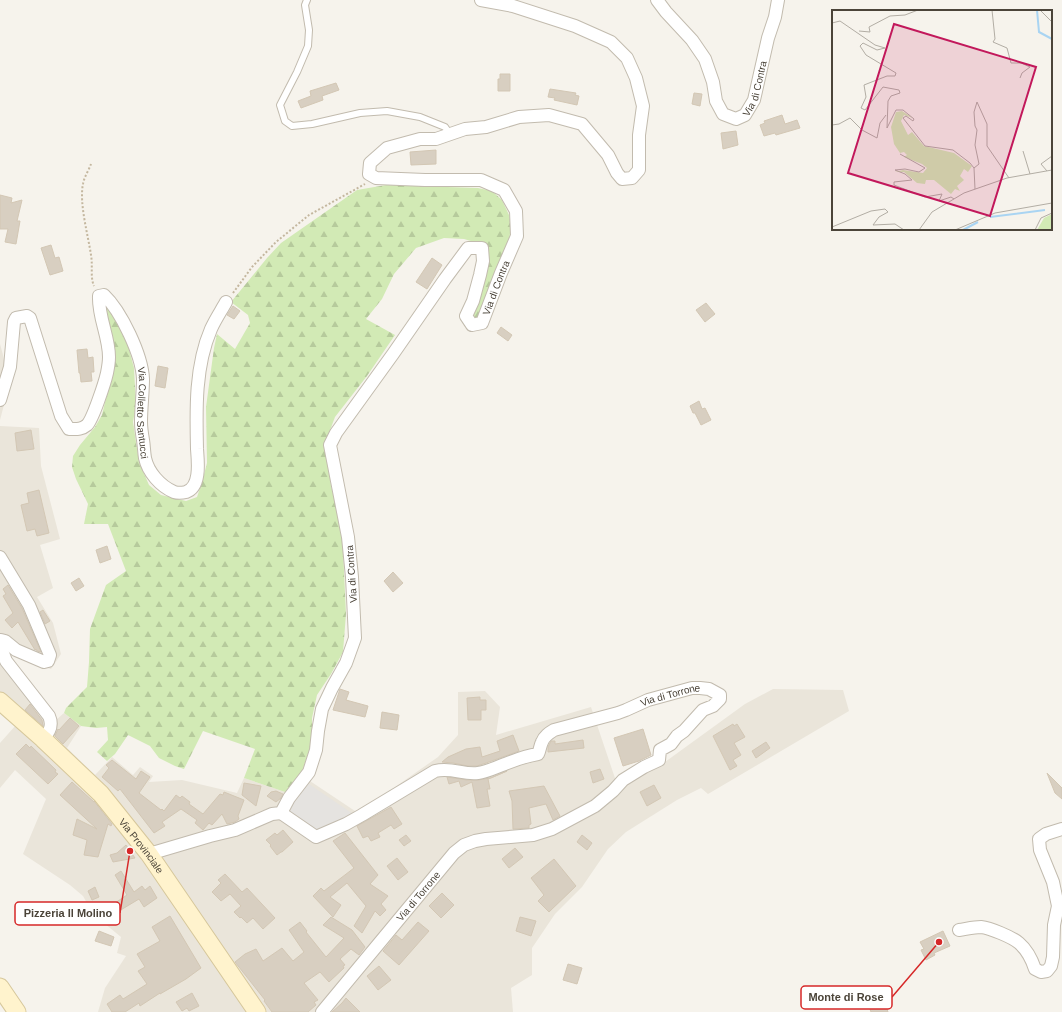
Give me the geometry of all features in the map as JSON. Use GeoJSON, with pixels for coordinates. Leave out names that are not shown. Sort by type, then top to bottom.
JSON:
{"type":"FeatureCollection","features":[{"type":"Feature","properties":{"kind":"street"},"geometry":{"type":"LineString","coordinates":[[376,178],[369,174],[370,163],[387,148],[420,139],[436,139],[465,129],[486,127],[519,117],[549,115],[582,124],[608,155],[617,173],[622,179],[632,178],[639,170],[639,135],[643,106],[636,78],[627,58],[611,42],[575,26],[513,6],[481,0]]}},
{"type":"Feature","properties":{"kind":"street","name":"Via di Contra"},"geometry":{"type":"LineString","coordinates":[[657,0],[692,40],[705,59],[713,82],[716,102],[723,114],[736,119],[745,115],[754,100],[778,0]]}},
{"type":"Feature","properties":{"kind":"street","name":"Via di Contra"},"geometry":{"type":"LineString","coordinates":[[281,813],[289,798],[309,772],[316,750],[322,709],[346,663],[355,638],[352,577],[348,537],[330,445],[336,433],[468,248],[482,248],[483,261],[473,301],[466,316],[472,325],[482,323],[517,236],[516,211],[504,190],[481,180],[376,178]]}},
{"type":"Feature","properties":{"kind":"street","name":"Via Colletto Santucci"},"geometry":{"type":"LineString","coordinates":[[99,296],[104,295],[118,312],[128,330],[140,361],[143,378],[141,423],[145,459],[152,474],[162,485],[174,492],[183,493],[191,490],[196,481],[198,467],[196,407],[201,359],[211,329],[226,302]]}},
{"type":"Feature","properties":{"kind":"street"},"geometry":{"type":"LineString","coordinates":[[0,400],[10,367],[14,322],[16,318],[27,316],[30,318],[61,416],[69,429],[80,429],[87,424],[92,417],[107,374],[109,358],[108,342],[98,307],[99,296]]}},
{"type":"Feature","properties":{"kind":"street"},"geometry":{"type":"LineString","coordinates":[[0,557],[29,605],[50,655],[48,661],[44,662],[16,650],[5,641],[1,640],[0,645],[6,660],[52,722],[47,735],[43,739]]}},
{"type":"Feature","properties":{"kind":"street","name":"Via di Torrone"},"geometry":{"type":"LineString","coordinates":[[281,813],[316,837],[346,824],[435,771],[442,769],[457,770],[469,774],[480,773],[538,754],[542,742],[549,733],[554,730],[626,710],[648,700],[692,688],[709,689],[720,695],[720,699],[713,706],[703,710],[671,744],[660,750],[659,760],[623,780],[613,791],[595,806],[552,829],[533,835],[486,839],[464,845],[454,853],[322,1012]]}},
{"type":"Feature","properties":{"kind":"street","name":"Via Provinciale"},"geometry":{"type":"LineString","coordinates":[[0,701],[101,794],[149,854],[257,1012]]}},
{"type":"Feature","properties":{"kind":"street"},"geometry":{"type":"LineString","coordinates":[[149,854],[235,830],[272,814],[281,813]]}},
{"type":"Feature","properties":{"kind":"street"},"geometry":{"type":"LineString","coordinates":[[959,930],[982,927],[996,931],[1018,942],[1025,950],[1033,964],[1034,969],[1041,972],[1047,971],[1051,966],[1053,956],[1054,925],[1058,906],[1053,882],[1040,850],[1039,839],[1046,834],[1062,829]]}},
{"type":"Feature","properties":{"kind":"street"},"geometry":{"type":"LineString","coordinates":[[0,987],[18,1012]]}},
{"type":"Feature","properties":{"kind":"lane"},"geometry":{"type":"LineString","coordinates":[[307,0],[305,5],[309,30],[308,46],[297,72],[280,105],[285,121],[292,126],[312,124],[360,113],[387,111],[420,117],[445,127],[450,134]]}},
{"type":"Feature","properties":{"kind":"path"},"geometry":{"type":"LineString","coordinates":[[91,164],[83,183],[82,196],[84,218],[91,257],[92,281],[99,296]]}},
{"type":"Feature","properties":{"kind":"path"},"geometry":{"type":"LineString","coordinates":[[226,302],[252,267],[276,242],[309,216],[376,178]]}},
{"type":"Feature","properties":{"kind":"shaded area"},"geometry":{"type":"Polygon","coordinates":[[[0,344],[9,386],[0,420],[0,344]]]}},
{"type":"Feature","properties":{"kind":"shaded area"},"geometry":{"type":"Polygon","coordinates":[[[0,426],[39,428],[41,466],[60,539],[40,545],[53,588],[37,597],[53,623],[61,654],[51,669],[11,650],[7,654],[56,720],[64,713],[81,726],[67,748],[95,775],[112,757],[133,775],[140,767],[153,776],[149,782],[182,780],[237,793],[244,778],[288,793],[301,775],[358,813],[438,757],[458,735],[458,692],[485,691],[500,707],[496,735],[591,707],[619,790],[628,780],[665,762],[745,704],[773,689],[843,690],[849,711],[708,794],[701,788],[677,800],[626,832],[608,849],[582,887],[555,914],[532,948],[532,975],[511,988],[513,1012],[98,1012],[105,988],[126,956],[117,953],[121,937],[93,914],[83,896],[70,885],[23,854],[46,799],[15,770],[0,788],[0,743],[16,725],[0,711],[0,426]]]}},
{"type":"Feature","properties":{"kind":"shaded area"},"geometry":{"type":"Polygon","coordinates":[[[306,782],[356,816],[317,833],[290,814],[287,805],[306,782]]]}},
{"type":"Feature","properties":{"kind":"green space"},"geometry":{"type":"Polygon","coordinates":[[[386,185],[478,188],[492,191],[502,200],[509,215],[511,225],[509,242],[478,321],[472,321],[481,244],[464,239],[444,238],[416,248],[394,274],[382,299],[366,319],[395,335],[367,376],[335,417],[326,441],[331,486],[342,528],[346,614],[343,652],[317,695],[312,718],[312,742],[301,775],[288,793],[244,778],[255,749],[203,731],[184,769],[159,758],[150,746],[128,735],[115,754],[107,761],[97,752],[108,740],[107,727],[96,728],[81,726],[64,713],[66,708],[87,687],[90,629],[106,585],[126,571],[108,524],[84,524],[88,504],[72,467],[73,456],[95,427],[102,415],[114,364],[105,304],[125,336],[134,368],[136,405],[133,422],[139,462],[149,485],[161,495],[186,501],[197,497],[207,463],[206,407],[217,334],[235,349],[250,323],[248,315],[231,302],[281,243],[357,190],[386,185]]]}},
{"type":"Feature","properties":{"kind":"building"},"geometry":{"type":"Polygon","coordinates":[[[500,74],[510,74],[510,91],[498,91],[498,79],[500,79],[500,74]]]}},
{"type":"Feature","properties":{"kind":"building"},"geometry":{"type":"Polygon","coordinates":[[[336,83],[339,90],[322,96],[323,100],[301,108],[298,101],[311,96],[310,91],[336,83]]]}},
{"type":"Feature","properties":{"kind":"building"},"geometry":{"type":"Polygon","coordinates":[[[550,89],[576,93],[575,95],[579,96],[577,105],[554,100],[555,98],[548,97],[550,89]]]}},
{"type":"Feature","properties":{"kind":"building"},"geometry":{"type":"Polygon","coordinates":[[[694,93],[702,94],[700,106],[692,104],[694,93]]]}},
{"type":"Feature","properties":{"kind":"building"},"geometry":{"type":"Polygon","coordinates":[[[782,115],[785,124],[797,120],[800,128],[776,135],[775,133],[764,136],[760,125],[765,123],[764,121],[782,115]]]}},
{"type":"Feature","properties":{"kind":"building"},"geometry":{"type":"Polygon","coordinates":[[[736,131],[738,145],[723,149],[721,133],[736,131]]]}},
{"type":"Feature","properties":{"kind":"building"},"geometry":{"type":"Polygon","coordinates":[[[436,150],[436,164],[411,165],[410,152],[436,150]]]}},
{"type":"Feature","properties":{"kind":"building"},"geometry":{"type":"Polygon","coordinates":[[[0,195],[12,198],[11,203],[22,200],[17,221],[20,221],[16,244],[5,242],[8,229],[0,229],[0,195]]]}},
{"type":"Feature","properties":{"kind":"building"},"geometry":{"type":"Polygon","coordinates":[[[51,245],[55,258],[59,257],[63,271],[50,275],[41,248],[51,245]]]}},
{"type":"Feature","properties":{"kind":"building"},"geometry":{"type":"Polygon","coordinates":[[[432,258],[442,265],[427,289],[416,282],[432,258]]]}},
{"type":"Feature","properties":{"kind":"building"},"geometry":{"type":"Polygon","coordinates":[[[706,303],[715,314],[705,322],[696,310],[706,303]]]}},
{"type":"Feature","properties":{"kind":"building"},"geometry":{"type":"Polygon","coordinates":[[[233,306],[240,311],[234,319],[227,315],[233,306]]]}},
{"type":"Feature","properties":{"kind":"building"},"geometry":{"type":"Polygon","coordinates":[[[501,327],[512,335],[508,341],[497,333],[501,327]]]}},
{"type":"Feature","properties":{"kind":"building"},"geometry":{"type":"Polygon","coordinates":[[[87,349],[88,358],[93,357],[94,372],[91,372],[92,381],[81,382],[77,350],[87,349]]]}},
{"type":"Feature","properties":{"kind":"building"},"geometry":{"type":"Polygon","coordinates":[[[158,366],[168,368],[165,388],[155,386],[158,366]]]}},
{"type":"Feature","properties":{"kind":"building"},"geometry":{"type":"Polygon","coordinates":[[[699,401],[702,409],[705,408],[711,420],[701,425],[690,406],[699,401]]]}},
{"type":"Feature","properties":{"kind":"building"},"geometry":{"type":"Polygon","coordinates":[[[31,430],[34,449],[17,451],[15,433],[31,430]]]}},
{"type":"Feature","properties":{"kind":"building"},"geometry":{"type":"Polygon","coordinates":[[[39,490],[49,533],[37,536],[35,529],[27,531],[21,505],[29,503],[27,493],[39,490]]]}},
{"type":"Feature","properties":{"kind":"building"},"geometry":{"type":"Polygon","coordinates":[[[107,546],[111,559],[100,563],[96,550],[107,546]]]}},
{"type":"Feature","properties":{"kind":"building"},"geometry":{"type":"Polygon","coordinates":[[[393,572],[403,583],[393,592],[384,581],[393,572]]]}},
{"type":"Feature","properties":{"kind":"building"},"geometry":{"type":"Polygon","coordinates":[[[79,578],[84,586],[76,591],[71,583],[79,578]]]}},
{"type":"Feature","properties":{"kind":"building"},"geometry":{"type":"Polygon","coordinates":[[[8,585],[22,608],[41,652],[37,651],[36,649],[35,650],[18,622],[12,628],[5,620],[13,613],[3,596],[6,594],[3,589],[8,585]]]}},
{"type":"Feature","properties":{"kind":"building"},"geometry":{"type":"Polygon","coordinates":[[[43,610],[50,621],[45,624],[40,612],[43,610]]]}},
{"type":"Feature","properties":{"kind":"building"},"geometry":{"type":"Polygon","coordinates":[[[340,689],[349,692],[346,700],[368,706],[365,717],[333,710],[340,689]]]}},
{"type":"Feature","properties":{"kind":"building"},"geometry":{"type":"Polygon","coordinates":[[[480,697],[480,700],[486,700],[486,710],[481,710],[481,720],[468,720],[467,698],[480,697]]]}},
{"type":"Feature","properties":{"kind":"building"},"geometry":{"type":"Polygon","coordinates":[[[30,704],[42,720],[43,726],[25,710],[30,704]]]}},
{"type":"Feature","properties":{"kind":"building"},"geometry":{"type":"Polygon","coordinates":[[[382,712],[399,715],[397,730],[380,728],[382,712]]]}},
{"type":"Feature","properties":{"kind":"building"},"geometry":{"type":"Polygon","coordinates":[[[70,718],[79,726],[63,744],[55,736],[58,729],[59,730],[70,718]]]}},
{"type":"Feature","properties":{"kind":"building"},"geometry":{"type":"Polygon","coordinates":[[[733,724],[734,726],[737,724],[745,737],[734,743],[741,755],[733,760],[737,766],[730,770],[713,736],[733,724]]]}},
{"type":"Feature","properties":{"kind":"building"},"geometry":{"type":"Polygon","coordinates":[[[643,729],[651,755],[623,766],[614,738],[643,729]]]}},
{"type":"Feature","properties":{"kind":"building"},"geometry":{"type":"Polygon","coordinates":[[[513,735],[519,751],[477,766],[442,762],[448,757],[466,749],[480,747],[482,757],[500,751],[497,741],[513,735]]]}},
{"type":"Feature","properties":{"kind":"building"},"geometry":{"type":"Polygon","coordinates":[[[583,740],[584,748],[548,752],[548,747],[551,741],[555,741],[555,744],[583,740]]]}},
{"type":"Feature","properties":{"kind":"building"},"geometry":{"type":"Polygon","coordinates":[[[766,742],[770,748],[756,758],[752,751],[766,742]]]}},
{"type":"Feature","properties":{"kind":"building"},"geometry":{"type":"Polygon","coordinates":[[[26,744],[30,748],[31,746],[56,770],[55,772],[58,774],[48,784],[16,754],[26,744]]]}},
{"type":"Feature","properties":{"kind":"building"},"geometry":{"type":"Polygon","coordinates":[[[112,760],[136,779],[141,771],[150,777],[139,793],[161,810],[162,809],[164,811],[176,795],[180,798],[182,796],[190,802],[189,804],[203,814],[220,794],[223,795],[224,792],[244,800],[238,816],[239,819],[235,822],[227,824],[222,814],[212,825],[209,823],[203,830],[195,823],[197,820],[181,809],[162,822],[165,826],[154,833],[120,789],[118,791],[102,777],[109,768],[106,765],[112,760]]]}},
{"type":"Feature","properties":{"kind":"building"},"geometry":{"type":"Polygon","coordinates":[[[600,769],[604,779],[593,783],[590,772],[600,769]]]}},
{"type":"Feature","properties":{"kind":"building"},"geometry":{"type":"Polygon","coordinates":[[[1047,773],[1062,788],[1062,799],[1055,793],[1047,773]]]}},
{"type":"Feature","properties":{"kind":"building"},"geometry":{"type":"Polygon","coordinates":[[[447,777],[467,780],[490,778],[488,779],[490,789],[487,789],[490,806],[477,808],[472,782],[461,787],[459,781],[449,784],[447,777]]]}},
{"type":"Feature","properties":{"kind":"building"},"geometry":{"type":"Polygon","coordinates":[[[72,782],[94,801],[112,824],[111,826],[108,824],[98,857],[84,855],[87,840],[73,835],[77,819],[97,829],[60,795],[72,782]]]}},
{"type":"Feature","properties":{"kind":"building"},"geometry":{"type":"Polygon","coordinates":[[[244,783],[261,786],[256,806],[242,795],[244,783]]]}},
{"type":"Feature","properties":{"kind":"building"},"geometry":{"type":"Polygon","coordinates":[[[654,785],[661,798],[647,806],[640,792],[654,785]]]}},
{"type":"Feature","properties":{"kind":"building"},"geometry":{"type":"Polygon","coordinates":[[[544,786],[560,816],[553,820],[546,804],[529,808],[531,824],[529,825],[529,828],[513,829],[512,801],[509,791],[544,786]]]}},
{"type":"Feature","properties":{"kind":"building"},"geometry":{"type":"Polygon","coordinates":[[[276,791],[283,794],[276,802],[267,796],[271,792],[276,791]]]}},
{"type":"Feature","properties":{"kind":"building"},"geometry":{"type":"Polygon","coordinates":[[[391,807],[402,824],[394,829],[391,825],[378,833],[380,837],[371,841],[368,836],[363,838],[357,826],[391,807]]]}},
{"type":"Feature","properties":{"kind":"building"},"geometry":{"type":"Polygon","coordinates":[[[283,830],[293,842],[277,855],[266,840],[275,833],[277,835],[283,830]]]}},
{"type":"Feature","properties":{"kind":"building"},"geometry":{"type":"Polygon","coordinates":[[[345,833],[378,875],[370,884],[388,896],[381,904],[386,910],[380,916],[375,911],[362,933],[354,926],[366,906],[347,883],[330,897],[341,905],[333,917],[313,896],[321,888],[324,891],[354,868],[333,841],[345,833]]]}},
{"type":"Feature","properties":{"kind":"building"},"geometry":{"type":"Polygon","coordinates":[[[406,835],[411,841],[404,846],[399,840],[406,835]]]}},
{"type":"Feature","properties":{"kind":"building"},"geometry":{"type":"Polygon","coordinates":[[[582,835],[592,843],[587,850],[577,842],[582,835]]]}},
{"type":"Feature","properties":{"kind":"building"},"geometry":{"type":"Polygon","coordinates":[[[126,845],[135,858],[113,862],[110,855],[117,853],[126,845]]]}},
{"type":"Feature","properties":{"kind":"building"},"geometry":{"type":"Polygon","coordinates":[[[515,848],[523,857],[509,868],[502,859],[515,848]]]}},
{"type":"Feature","properties":{"kind":"building"},"geometry":{"type":"Polygon","coordinates":[[[397,858],[408,872],[398,880],[387,866],[397,858]]]}},
{"type":"Feature","properties":{"kind":"building"},"geometry":{"type":"Polygon","coordinates":[[[554,859],[576,886],[549,912],[538,901],[544,895],[531,878],[554,859]]]}},
{"type":"Feature","properties":{"kind":"building"},"geometry":{"type":"Polygon","coordinates":[[[121,871],[134,892],[142,886],[145,890],[150,886],[157,898],[144,907],[139,899],[114,914],[109,907],[127,895],[115,875],[121,871]]]}},
{"type":"Feature","properties":{"kind":"building"},"geometry":{"type":"Polygon","coordinates":[[[225,874],[242,892],[247,888],[275,918],[263,929],[253,918],[247,923],[234,912],[241,906],[230,894],[221,901],[212,892],[221,883],[218,880],[225,874]]]}},
{"type":"Feature","properties":{"kind":"building"},"geometry":{"type":"Polygon","coordinates":[[[95,887],[99,897],[92,900],[88,891],[95,887]]]}},
{"type":"Feature","properties":{"kind":"building"},"geometry":{"type":"Polygon","coordinates":[[[442,893],[454,905],[441,918],[429,906],[442,893]]]}},
{"type":"Feature","properties":{"kind":"building"},"geometry":{"type":"Polygon","coordinates":[[[170,916],[201,968],[186,979],[140,1006],[139,1003],[125,1012],[112,1012],[107,1004],[120,995],[123,999],[147,984],[138,971],[145,967],[137,954],[160,941],[152,927],[170,916]]]}},
{"type":"Feature","properties":{"kind":"building"},"geometry":{"type":"Polygon","coordinates":[[[331,917],[352,930],[365,947],[359,955],[351,949],[340,959],[345,965],[343,966],[344,968],[329,982],[320,972],[304,983],[318,1000],[314,1002],[316,1005],[308,1012],[272,1012],[264,1001],[265,1000],[235,962],[245,954],[256,949],[263,961],[282,948],[293,961],[304,952],[289,930],[300,922],[326,957],[344,938],[323,925],[331,917]]]}},
{"type":"Feature","properties":{"kind":"building"},"geometry":{"type":"Polygon","coordinates":[[[520,917],[536,921],[531,936],[516,931],[520,917]]]}},
{"type":"Feature","properties":{"kind":"building"},"geometry":{"type":"Polygon","coordinates":[[[418,922],[429,931],[399,965],[383,951],[396,935],[402,940],[418,922]]]}},
{"type":"Feature","properties":{"kind":"building"},"geometry":{"type":"Polygon","coordinates":[[[99,931],[114,937],[111,946],[95,941],[99,931]]]}},
{"type":"Feature","properties":{"kind":"building"},"geometry":{"type":"Polygon","coordinates":[[[943,931],[950,946],[934,953],[935,955],[926,960],[921,950],[924,949],[920,942],[943,931]]]}},
{"type":"Feature","properties":{"kind":"building"},"geometry":{"type":"Polygon","coordinates":[[[568,964],[582,968],[577,984],[563,980],[568,964]]]}},
{"type":"Feature","properties":{"kind":"building"},"geometry":{"type":"Polygon","coordinates":[[[379,966],[391,980],[378,990],[367,976],[379,966]]]}},
{"type":"Feature","properties":{"kind":"building"},"geometry":{"type":"Polygon","coordinates":[[[881,991],[888,1012],[871,1012],[865,996],[881,991]]]}},
{"type":"Feature","properties":{"kind":"building"},"geometry":{"type":"Polygon","coordinates":[[[192,993],[199,1006],[189,1011],[187,1008],[182,1011],[176,1002],[192,993]]]}},
{"type":"Feature","properties":{"kind":"building"},"geometry":{"type":"Polygon","coordinates":[[[346,998],[360,1012],[332,1012],[342,1003],[346,998]]]}},
{"type":"Feature","properties":{"kind":"place","name":"Pizzeria Il Molino"},"geometry":{"type":"Point","coordinates":[130,851]}},
{"type":"Feature","properties":{"kind":"place","name":"Monte di Rose"},"geometry":{"type":"Point","coordinates":[939,942]}}]}
